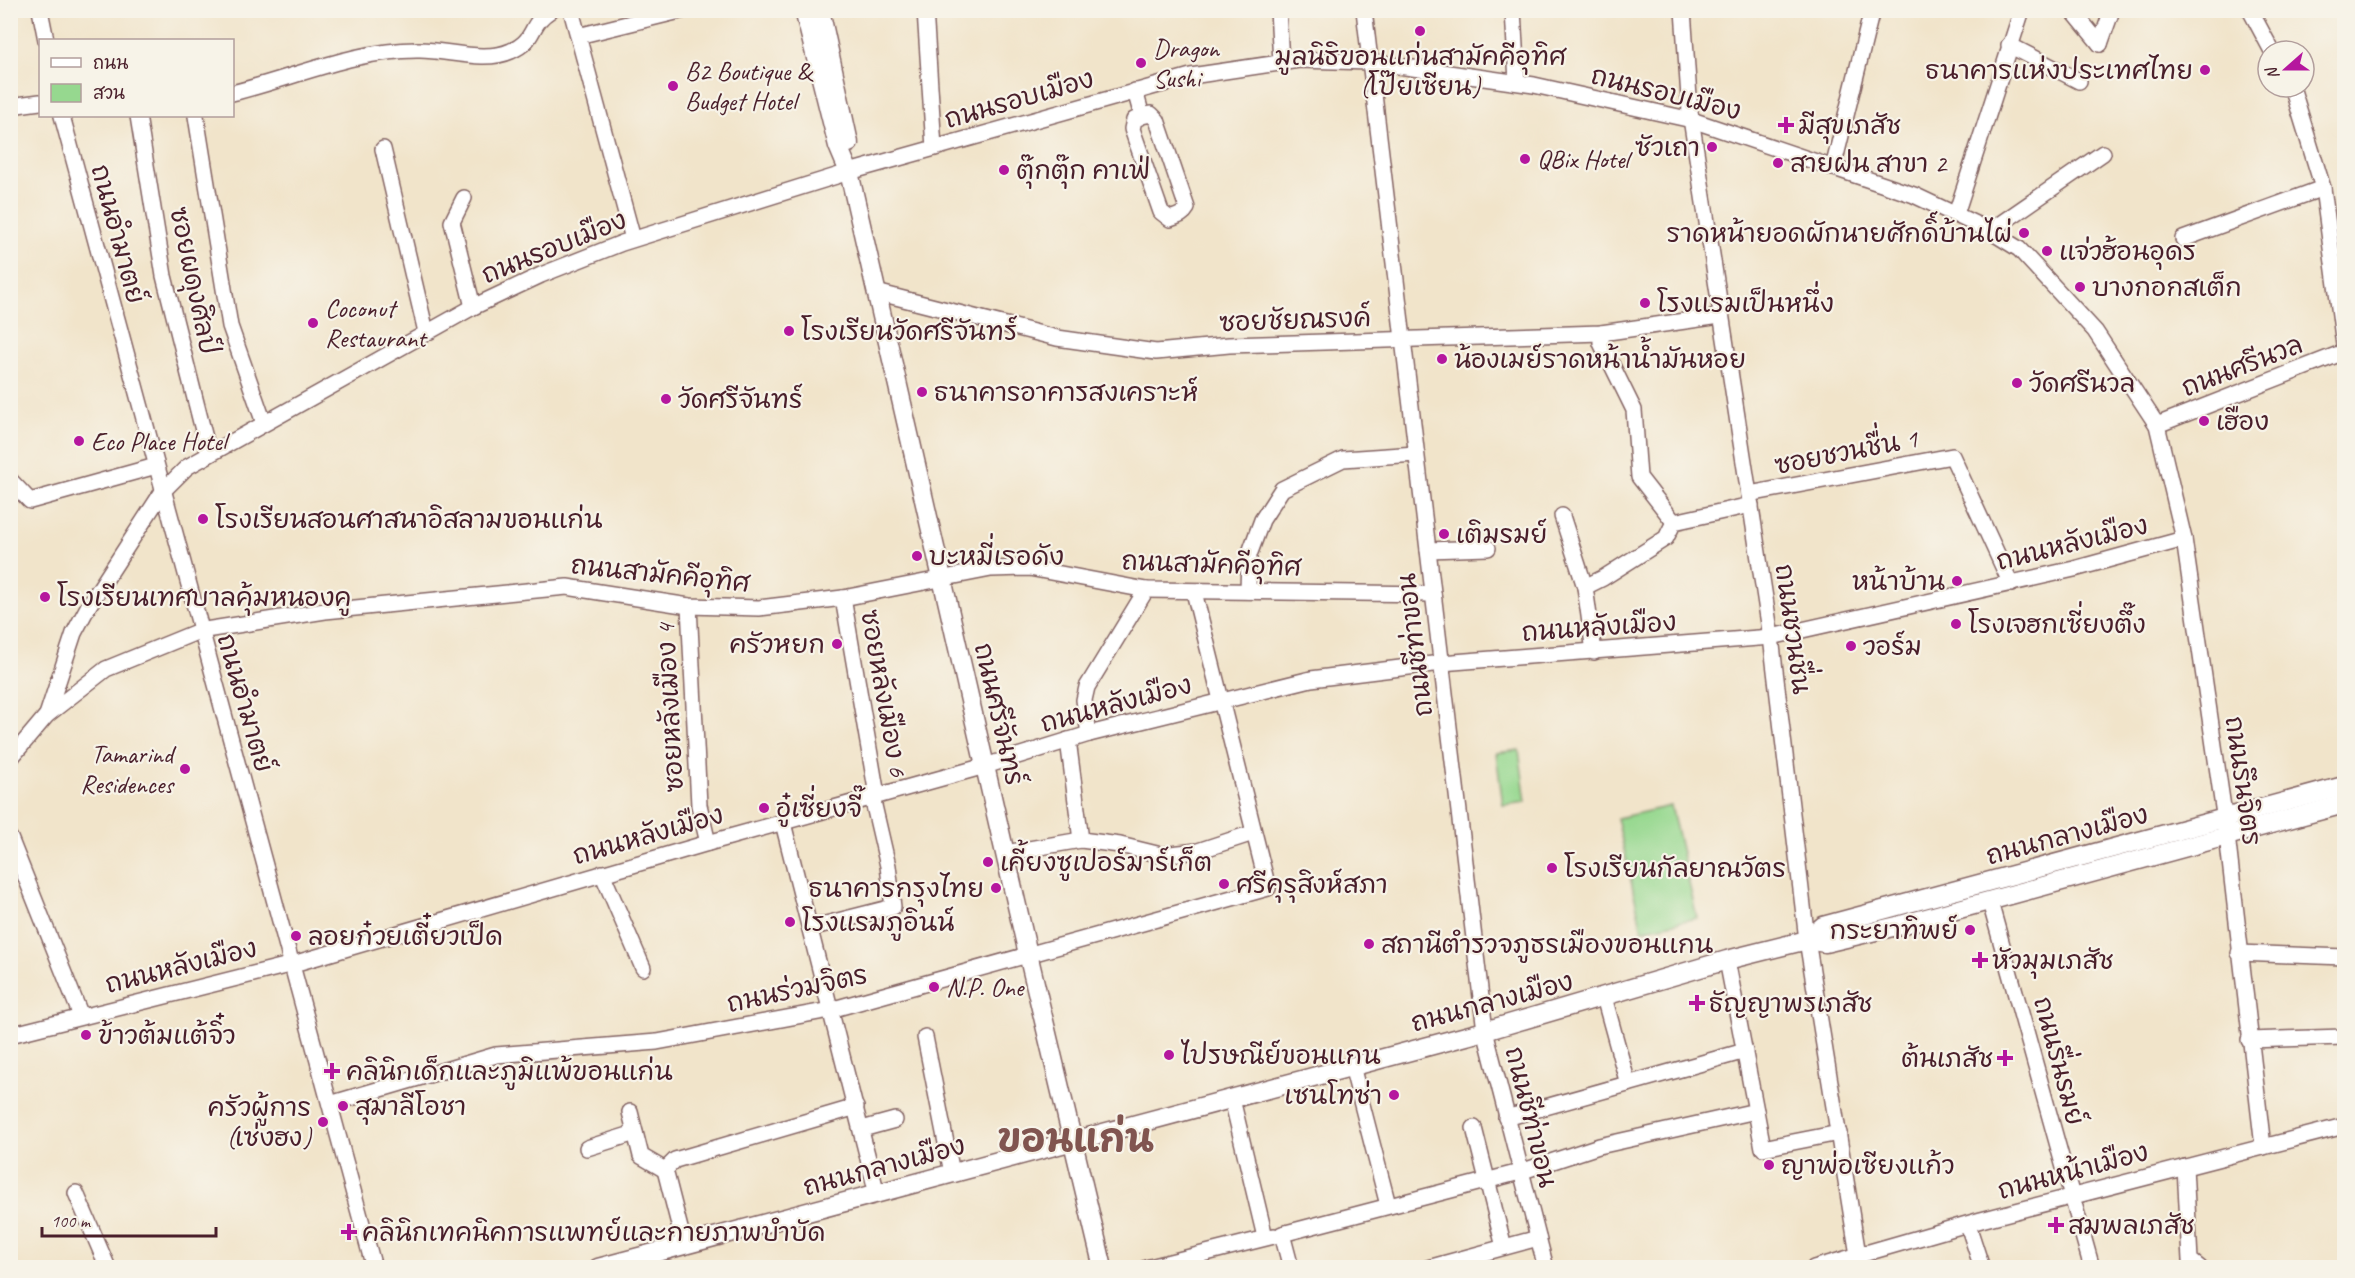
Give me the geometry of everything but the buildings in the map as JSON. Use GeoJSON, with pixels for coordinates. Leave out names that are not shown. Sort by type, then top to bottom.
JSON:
{"type":"FeatureCollection","features":[{"type":"Feature","properties":{"kind":"main road","name":"ถนนศรีจันทร์"},"geometry":{"type":"LineString","coordinates":[[804,10],[838,146],[849,172],[1028,954],[1103,1268]]}},
{"type":"Feature","properties":{"kind":"main road","name":"ถนนศรีจันทร์"},"geometry":{"type":"LineString","coordinates":[[820,10],[849,138],[849,172]]}},
{"type":"Feature","properties":{"kind":"main road","name":"ถนนกลางเมือง"},"geometry":{"type":"LineString","coordinates":[[598,1268],[1073,1143],[1485,1031],[1727,960],[1807,940],[1825,943],[1990,902],[2226,827],[2344,786]]}},
{"type":"Feature","properties":{"kind":"main road","name":"ถนนกลางเมือง"},"geometry":{"type":"LineString","coordinates":[[1807,940],[1823,926],[1985,883],[2226,827],[2344,804]]}},
{"type":"Feature","properties":{"kind":"main road"},"geometry":{"type":"LineString","coordinates":[[1985,883],[1990,902]]}},
{"type":"Feature","properties":{"kind":"street"},"geometry":{"type":"LineString","coordinates":[[40,10],[46,39]]}},
{"type":"Feature","properties":{"kind":"street"},"geometry":{"type":"LineString","coordinates":[[571,10],[633,239]]}},
{"type":"Feature","properties":{"kind":"street"},"geometry":{"type":"LineString","coordinates":[[578,36],[684,10]]}},
{"type":"Feature","properties":{"kind":"street"},"geometry":{"type":"LineString","coordinates":[[925,10],[934,148]]}},
{"type":"Feature","properties":{"kind":"street"},"geometry":{"type":"LineString","coordinates":[[1278,10],[1281,62]]}},
{"type":"Feature","properties":{"kind":"street","name":"ถนนชีท่าขอน"},"geometry":{"type":"LineString","coordinates":[[1364,10],[1485,1031],[1546,1268]]}},
{"type":"Feature","properties":{"kind":"street"},"geometry":{"type":"LineString","coordinates":[[1513,10],[1517,82]]}},
{"type":"Feature","properties":{"kind":"street","name":"ถนนชวนชื่น"},"geometry":{"type":"LineString","coordinates":[[1683,10],[1692,120],[1720,316],[1771,637],[1807,940],[1839,1133],[1850,1260]]}},
{"type":"Feature","properties":{"kind":"street"},"geometry":{"type":"LineString","coordinates":[[1833,168],[1872,10]]}},
{"type":"Feature","properties":{"kind":"street"},"geometry":{"type":"LineString","coordinates":[[1956,214],[2022,10]]}},
{"type":"Feature","properties":{"kind":"street"},"geometry":{"type":"LineString","coordinates":[[2073,10],[2100,44],[2112,10]]}},
{"type":"Feature","properties":{"kind":"street"},"geometry":{"type":"LineString","coordinates":[[2250,10],[2266,39]]}},
{"type":"Feature","properties":{"kind":"street"},"geometry":{"type":"LineString","coordinates":[[234,92],[361,56],[419,50],[482,55],[509,52],[531,38],[541,13]]}},
{"type":"Feature","properties":{"kind":"street"},"geometry":{"type":"LineString","coordinates":[[2009,45],[2079,81]]}},
{"type":"Feature","properties":{"kind":"street","name":"ถนนรอบเมือง"},"geometry":{"type":"LineString","coordinates":[[12,753],[47,715],[74,633],[88,604],[163,491],[187,467],[426,332],[541,275],[633,239],[849,172],[1135,91],[1191,76],[1281,62],[1370,62],[1517,82],[1692,120],[1914,195],[1990,231],[2019,249],[2095,331],[2157,425]]}},
{"type":"Feature","properties":{"kind":"street"},"geometry":{"type":"LineString","coordinates":[[1135,91],[1142,116]]}},
{"type":"Feature","properties":{"kind":"street"},"geometry":{"type":"LineString","coordinates":[[2296,99],[2323,188],[2344,345]]}},
{"type":"Feature","properties":{"kind":"street"},"geometry":{"type":"LineString","coordinates":[[10,106],[39,102]]}},
{"type":"Feature","properties":{"kind":"street"},"geometry":{"type":"LineString","coordinates":[[1151,114],[1157,120],[1187,208],[1184,214],[1170,219],[1161,212],[1132,129],[1134,120],[1142,116],[1151,114]]}},
{"type":"Feature","properties":{"kind":"street","name":"ถนนอำมาตย์"},"geometry":{"type":"LineString","coordinates":[[62,117],[374,1268]]}},
{"type":"Feature","properties":{"kind":"street","name":"ซอยผดุงศิลป์"},"geometry":{"type":"LineString","coordinates":[[138,117],[164,276],[210,454]]}},
{"type":"Feature","properties":{"kind":"street"},"geometry":{"type":"LineString","coordinates":[[195,117],[230,326],[264,423]]}},
{"type":"Feature","properties":{"kind":"street"},"geometry":{"type":"LineString","coordinates":[[383,149],[426,332]]}},
{"type":"Feature","properties":{"kind":"street"},"geometry":{"type":"LineString","coordinates":[[1990,231],[2103,153]]}},
{"type":"Feature","properties":{"kind":"street"},"geometry":{"type":"LineString","coordinates":[[2183,239],[2323,188]]}},
{"type":"Feature","properties":{"kind":"street"},"geometry":{"type":"LineString","coordinates":[[464,198],[452,222],[473,307]]}},
{"type":"Feature","properties":{"kind":"street","name":"ซอยชัยณรงค์"},"geometry":{"type":"LineString","coordinates":[[876,292],[1057,338],[1156,352],[1229,345],[1601,333],[1720,316]]}},
{"type":"Feature","properties":{"kind":"street"},"geometry":{"type":"LineString","coordinates":[[1585,587],[1666,538],[1674,522],[1639,477],[1634,410],[1601,343],[1601,333]]}},
{"type":"Feature","properties":{"kind":"street","name":"ถนนศรีนวล"},"geometry":{"type":"LineString","coordinates":[[2157,425],[2344,352]]}},
{"type":"Feature","properties":{"kind":"street","name":"ถนนรึนจิตร"},"geometry":{"type":"LineString","coordinates":[[2157,425],[2184,540],[2226,827],[2263,1147]]}},
{"type":"Feature","properties":{"kind":"street"},"geometry":{"type":"LineString","coordinates":[[1248,591],[1249,555],[1262,519],[1282,489],[1343,459],[1416,454]]}},
{"type":"Feature","properties":{"kind":"street","name":"ซอยชวนชื่น 1"},"geometry":{"type":"LineString","coordinates":[[1674,522],[1750,500],[1952,456],[2010,584]]}},
{"type":"Feature","properties":{"kind":"street"},"geometry":{"type":"LineString","coordinates":[[10,480],[30,501],[156,466]]}},
{"type":"Feature","properties":{"kind":"street"},"geometry":{"type":"LineString","coordinates":[[1562,516],[1585,587],[1594,652]]}},
{"type":"Feature","properties":{"kind":"street","name":"ถนนหลังเมือง"},"geometry":{"type":"LineString","coordinates":[[10,1035],[293,963],[602,873],[985,766],[1089,734],[1311,679],[1441,663],[1771,637],[2010,584],[2184,540]]}},
{"type":"Feature","properties":{"kind":"street"},"geometry":{"type":"LineString","coordinates":[[1428,550],[1488,548]]}},
{"type":"Feature","properties":{"kind":"street","name":"ถนนสามัคคีอุทิศ"},"geometry":{"type":"LineString","coordinates":[[47,715],[105,669],[200,631],[325,611],[567,587],[689,606],[759,608],[843,598],[991,569],[1029,568],[1146,590],[1433,594]]}},
{"type":"Feature","properties":{"kind":"street"},"geometry":{"type":"LineString","coordinates":[[1089,734],[1084,700],[1087,687],[1146,590]]}},
{"type":"Feature","properties":{"kind":"street"},"geometry":{"type":"LineString","coordinates":[[1005,853],[1081,840],[1120,845],[1161,855],[1198,851],[1253,833],[1194,592]]}},
{"type":"Feature","properties":{"kind":"street","name":"ซอยหลังเมือง 6"},"geometry":{"type":"LineString","coordinates":[[810,928],[893,907],[843,598]]}},
{"type":"Feature","properties":{"kind":"street","name":"ซอยหลังเมือง 4"},"geometry":{"type":"LineString","coordinates":[[689,606],[699,806],[708,843]]}},
{"type":"Feature","properties":{"kind":"street"},"geometry":{"type":"LineString","coordinates":[[1068,740],[1081,840]]}},
{"type":"Feature","properties":{"kind":"street"},"geometry":{"type":"LineString","coordinates":[[783,822],[877,1194]]}},
{"type":"Feature","properties":{"kind":"street","name":"ถนนร่วมจิตร"},"geometry":{"type":"LineString","coordinates":[[330,1104],[496,1054],[657,1042],[830,1010],[1268,888],[1253,833]]}},
{"type":"Feature","properties":{"kind":"street"},"geometry":{"type":"LineString","coordinates":[[10,838],[81,1016]]}},
{"type":"Feature","properties":{"kind":"street"},"geometry":{"type":"LineString","coordinates":[[602,873],[643,968]]}},
{"type":"Feature","properties":{"kind":"street","name":"ถนนรื่นรมย์"},"geometry":{"type":"LineString","coordinates":[[1990,902],[2092,1268]]}},
{"type":"Feature","properties":{"kind":"street"},"geometry":{"type":"LineString","coordinates":[[2239,953],[2344,957]]}},
{"type":"Feature","properties":{"kind":"street"},"geometry":{"type":"LineString","coordinates":[[1727,960],[1763,1148],[1839,1133]]}},
{"type":"Feature","properties":{"kind":"street"},"geometry":{"type":"LineString","coordinates":[[1604,997],[1628,1083]]}},
{"type":"Feature","properties":{"kind":"street"},"geometry":{"type":"LineString","coordinates":[[925,1036],[952,1173]]}},
{"type":"Feature","properties":{"kind":"street"},"geometry":{"type":"LineString","coordinates":[[2249,1040],[2344,1037]]}},
{"type":"Feature","properties":{"kind":"street"},"geometry":{"type":"LineString","coordinates":[[1506,1118],[1745,1051]]}},
{"type":"Feature","properties":{"kind":"street"},"geometry":{"type":"LineString","coordinates":[[1352,1066],[1388,1205]]}},
{"type":"Feature","properties":{"kind":"street"},"geometry":{"type":"LineString","coordinates":[[1232,1099],[1265,1238]]}},
{"type":"Feature","properties":{"kind":"street"},"geometry":{"type":"LineString","coordinates":[[665,1170],[675,1160],[856,1107]]}},
{"type":"Feature","properties":{"kind":"street"},"geometry":{"type":"LineString","coordinates":[[1146,1268],[1191,1262],[1265,1238],[1520,1172],[1599,1146],[1756,1111]]}},
{"type":"Feature","properties":{"kind":"street"},"geometry":{"type":"LineString","coordinates":[[630,1112],[641,1156],[665,1170],[684,1244]]}},
{"type":"Feature","properties":{"kind":"street"},"geometry":{"type":"LineString","coordinates":[[862,1129],[895,1120]]}},
{"type":"Feature","properties":{"kind":"street","name":"ถนนหน้าเมือง"},"geometry":{"type":"LineString","coordinates":[[1814,1268],[1850,1260],[1968,1224],[2344,1126]]}},
{"type":"Feature","properties":{"kind":"street"},"geometry":{"type":"LineString","coordinates":[[1474,1128],[1504,1247]]}},
{"type":"Feature","properties":{"kind":"street"},"geometry":{"type":"LineString","coordinates":[[587,1148],[635,1133]]}},
{"type":"Feature","properties":{"kind":"street"},"geometry":{"type":"LineString","coordinates":[[2185,1167],[2190,1260],[2200,1268]]}},
{"type":"Feature","properties":{"kind":"street"},"geometry":{"type":"LineString","coordinates":[[76,1193],[108,1268]]}},
{"type":"Feature","properties":{"kind":"street"},"geometry":{"type":"LineString","coordinates":[[1968,1224],[1982,1268]]}},
{"type":"Feature","properties":{"kind":"street"},"geometry":{"type":"LineString","coordinates":[[1282,1234],[1291,1268]]}},
{"type":"Feature","properties":{"kind":"street"},"geometry":{"type":"LineString","coordinates":[[1428,1268],[1538,1238]]}},
{"type":"Feature","properties":{"kind":"green space"},"geometry":{"type":"Polygon","coordinates":[[[1519,750],[1526,802],[1503,805],[1496,753],[1519,750]]]}},
{"type":"Feature","properties":{"kind":"green space"},"geometry":{"type":"Polygon","coordinates":[[[1671,806],[1697,918],[1642,930],[1617,818],[1671,806]]]}},
{"type":"Feature","properties":{"kind":"place","name":"มูลนิธิขอนแก่นสามัคคีอุทิศ (โป๊ยเซียน)"},"geometry":{"type":"Point","coordinates":[1420,31]}},
{"type":"Feature","properties":{"kind":"place","name":"Dragon Sushi"},"geometry":{"type":"Point","coordinates":[1141,63]}},
{"type":"Feature","properties":{"kind":"place","name":"ธนาคารแห่งประเทศไทย"},"geometry":{"type":"Point","coordinates":[2205,70]}},
{"type":"Feature","properties":{"kind":"place","name":"B2 Boutique & Budget Hotel"},"geometry":{"type":"Point","coordinates":[673,86]}},
{"type":"Feature","properties":{"kind":"place","name":"มีสุขเภสัช"},"geometry":{"type":"Point","coordinates":[1786,125]}},
{"type":"Feature","properties":{"kind":"place","name":"ซัวเถา"},"geometry":{"type":"Point","coordinates":[1712,147]}},
{"type":"Feature","properties":{"kind":"place","name":"QBix Hotel"},"geometry":{"type":"Point","coordinates":[1525,159]}},
{"type":"Feature","properties":{"kind":"place","name":"สายฝน สาขา 2"},"geometry":{"type":"Point","coordinates":[1778,163]}},
{"type":"Feature","properties":{"kind":"place","name":"ตุ๊กตุ๊ก คาเฟ่"},"geometry":{"type":"Point","coordinates":[1004,170]}},
{"type":"Feature","properties":{"kind":"place","name":"ราดหน้ายอดผักนายศักดิ์บ้านไผ่"},"geometry":{"type":"Point","coordinates":[2024,233]}},
{"type":"Feature","properties":{"kind":"place","name":"แจ่วฮ้อนอุดร"},"geometry":{"type":"Point","coordinates":[2047,251]}},
{"type":"Feature","properties":{"kind":"place","name":"บางกอกสเต็ก"},"geometry":{"type":"Point","coordinates":[2080,287]}},
{"type":"Feature","properties":{"kind":"place","name":"โรงแรมเป็นหนึ่ง"},"geometry":{"type":"Point","coordinates":[1645,303]}},
{"type":"Feature","properties":{"kind":"place","name":"Coconut Restaurant"},"geometry":{"type":"Point","coordinates":[313,323]}},
{"type":"Feature","properties":{"kind":"place","name":"โรงเรียนวัดศรีจันทร์"},"geometry":{"type":"Point","coordinates":[789,331]}},
{"type":"Feature","properties":{"kind":"place","name":"น้องเมย์ราดหน้าน้ำมันหอย"},"geometry":{"type":"Point","coordinates":[1442,359]}},
{"type":"Feature","properties":{"kind":"place","name":"วัดศรีนวล"},"geometry":{"type":"Point","coordinates":[2017,383]}},
{"type":"Feature","properties":{"kind":"place","name":"ธนาคารอาคารสงเคราะห์"},"geometry":{"type":"Point","coordinates":[922,392]}},
{"type":"Feature","properties":{"kind":"place","name":"วัดศรีจันทร์"},"geometry":{"type":"Point","coordinates":[666,399]}},
{"type":"Feature","properties":{"kind":"place","name":"เฮือง"},"geometry":{"type":"Point","coordinates":[2204,421]}},
{"type":"Feature","properties":{"kind":"place","name":"Eco Place Hotel"},"geometry":{"type":"Point","coordinates":[79,441]}},
{"type":"Feature","properties":{"kind":"place","name":"โรงเรียนสอนศาสนาอิสลามขอนแก่น"},"geometry":{"type":"Point","coordinates":[203,519]}},
{"type":"Feature","properties":{"kind":"place","name":"เติมรมย์"},"geometry":{"type":"Point","coordinates":[1444,534]}},
{"type":"Feature","properties":{"kind":"place","name":"บะหมี่เรอดัง"},"geometry":{"type":"Point","coordinates":[917,556]}},
{"type":"Feature","properties":{"kind":"place","name":"หน้าบ้าน"},"geometry":{"type":"Point","coordinates":[1957,581]}},
{"type":"Feature","properties":{"kind":"place","name":"โรงเรียนเทศบาลคุ้มหนองคู"},"geometry":{"type":"Point","coordinates":[45,597]}},
{"type":"Feature","properties":{"kind":"place","name":"โรงเจฮกเซี่ยงตึ๊ง"},"geometry":{"type":"Point","coordinates":[1956,624]}},
{"type":"Feature","properties":{"kind":"place","name":"ครัวหยก"},"geometry":{"type":"Point","coordinates":[837,644]}},
{"type":"Feature","properties":{"kind":"place","name":"วอร์ม"},"geometry":{"type":"Point","coordinates":[1851,646]}},
{"type":"Feature","properties":{"kind":"place","name":"Tamarind Residences"},"geometry":{"type":"Point","coordinates":[185,769]}},
{"type":"Feature","properties":{"kind":"place","name":"อู๋เซี่ยงจี๊"},"geometry":{"type":"Point","coordinates":[764,808]}},
{"type":"Feature","properties":{"kind":"place","name":"เคี้ยงซูเปอร์มาร์เก็ต"},"geometry":{"type":"Point","coordinates":[988,862]}},
{"type":"Feature","properties":{"kind":"place","name":"โรงเรียนกัลยาณวัตร"},"geometry":{"type":"Point","coordinates":[1552,868]}},
{"type":"Feature","properties":{"kind":"place","name":"ศรีคุรุสิงห์สภา"},"geometry":{"type":"Point","coordinates":[1224,884]}},
{"type":"Feature","properties":{"kind":"place","name":"ธนาคารกรุงไทย"},"geometry":{"type":"Point","coordinates":[996,888]}},
{"type":"Feature","properties":{"kind":"place","name":"โรงแรมภูอินน์"},"geometry":{"type":"Point","coordinates":[790,922]}},
{"type":"Feature","properties":{"kind":"place","name":"กระยาทิพย์"},"geometry":{"type":"Point","coordinates":[1970,930]}},
{"type":"Feature","properties":{"kind":"place","name":"ลอยก๋วยเตี๋ยวเป็ด"},"geometry":{"type":"Point","coordinates":[296,936]}},
{"type":"Feature","properties":{"kind":"place","name":"สถานีตำรวจภูธรเมืองขอนแกน"},"geometry":{"type":"Point","coordinates":[1369,944]}},
{"type":"Feature","properties":{"kind":"place","name":"หัวมุมเภสัช"},"geometry":{"type":"Point","coordinates":[1980,960]}},
{"type":"Feature","properties":{"kind":"place","name":"N.P. One"},"geometry":{"type":"Point","coordinates":[934,987]}},
{"type":"Feature","properties":{"kind":"place","name":"ธัญญาพรเภสัช"},"geometry":{"type":"Point","coordinates":[1697,1003]}},
{"type":"Feature","properties":{"kind":"place","name":"ข้าวต้มแต้จิ๋ว"},"geometry":{"type":"Point","coordinates":[86,1035]}},
{"type":"Feature","properties":{"kind":"place","name":"ไปรษณีย์ขอนแกน"},"geometry":{"type":"Point","coordinates":[1169,1055]}},
{"type":"Feature","properties":{"kind":"place","name":"ต้นเภสัช"},"geometry":{"type":"Point","coordinates":[2005,1058]}},
{"type":"Feature","properties":{"kind":"place","name":"คลินิกเด็กและภูมิแพ้ขอนแก่น"},"geometry":{"type":"Point","coordinates":[332,1071]}},
{"type":"Feature","properties":{"kind":"place","name":"เซนโทซ่า"},"geometry":{"type":"Point","coordinates":[1394,1095]}},
{"type":"Feature","properties":{"kind":"place","name":"สุมาลีโอชา"},"geometry":{"type":"Point","coordinates":[343,1106]}},
{"type":"Feature","properties":{"kind":"place","name":"ครัวผู้การ (เซ่งฮง)"},"geometry":{"type":"Point","coordinates":[323,1122]}},
{"type":"Feature","properties":{"kind":"place","name":"ญาพ่อเซียงแก้ว"},"geometry":{"type":"Point","coordinates":[1769,1165]}},
{"type":"Feature","properties":{"kind":"place","name":"สมพลเภสัช"},"geometry":{"type":"Point","coordinates":[2056,1225]}},
{"type":"Feature","properties":{"kind":"place","name":"คลินิกเทคนิคการแพทย์และกายภาพบำบัด"},"geometry":{"type":"Point","coordinates":[349,1232]}},
{"type":"Feature","properties":{"kind":"district","name":"ขอนแก่น"},"geometry":{"type":"Point","coordinates":[1076,1138]}}]}
